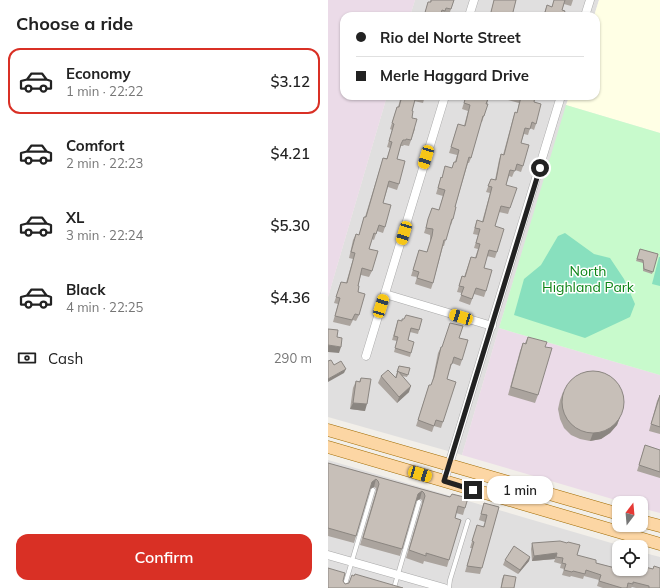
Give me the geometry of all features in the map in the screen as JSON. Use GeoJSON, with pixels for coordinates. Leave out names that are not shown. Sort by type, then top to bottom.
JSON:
{"type":"FeatureCollection","features":[{"type":"Feature","properties":{"kind":"main road"},"geometry":{"type":"LineString","coordinates":[[328,430],[612,512]]}},
{"type":"Feature","properties":{"kind":"main road"},"geometry":{"type":"LineString","coordinates":[[328,447],[660,544]]}},
{"type":"Feature","properties":{"kind":"main road"},"geometry":{"type":"LineString","coordinates":[[648,523],[660,526]]}},
{"type":"Feature","properties":{"kind":"street"},"geometry":{"type":"LineString","coordinates":[[470,12],[474,0]]}},
{"type":"Feature","properties":{"kind":"street"},"geometry":{"type":"LineString","coordinates":[[586,12],[590,0]]}},
{"type":"Feature","properties":{"kind":"street"},"geometry":{"type":"LineString","coordinates":[[366,356],[444,100]]}},
{"type":"Feature","properties":{"kind":"street"},"geometry":{"type":"LineString","coordinates":[[444,481],[560,100]]}},
{"type":"Feature","properties":{"kind":"street"},"geometry":{"type":"LineString","coordinates":[[385,294],[492,326]]}},
{"type":"Feature","properties":{"kind":"street"},"geometry":{"type":"LineString","coordinates":[[328,555],[444,588]]}},
{"type":"Feature","properties":{"kind":"lane"},"geometry":{"type":"LineString","coordinates":[[344,588],[373,490]]}},
{"type":"Feature","properties":{"kind":"lane"},"geometry":{"type":"LineString","coordinates":[[394,588],[419,502]]}},
{"type":"Feature","properties":{"kind":"lane"},"geometry":{"type":"LineString","coordinates":[[449,588],[450,580],[468,521]]}},
{"type":"Feature","properties":{"kind":"shaded area"},"geometry":{"type":"Polygon","coordinates":[[[328,0],[415,0],[411,12],[340,12],[340,100],[386,100],[328,297],[328,0]]]}},
{"type":"Feature","properties":{"kind":"shaded area"},"geometry":{"type":"Polygon","coordinates":[[[415,0],[599,0],[595,12],[411,12],[415,0]]]}},
{"type":"Feature","properties":{"kind":"shaded area"},"geometry":{"type":"Polygon","coordinates":[[[599,0],[660,0],[660,133],[566,105],[568,100],[600,100],[600,12],[595,12],[599,0]]]}},
{"type":"Feature","properties":{"kind":"shaded area"},"geometry":{"type":"Polygon","coordinates":[[[386,100],[569,100],[462,455],[328,417],[328,297],[386,100]]]}},
{"type":"Feature","properties":{"kind":"shaded area"},"geometry":{"type":"Polygon","coordinates":[[[499,328],[660,375],[660,513],[648,510],[648,496],[612,496],[612,499],[462,455],[499,328]]]}},
{"type":"Feature","properties":{"kind":"shaded area"},"geometry":{"type":"Polygon","coordinates":[[[328,460],[612,543],[612,576],[648,576],[648,554],[660,557],[660,588],[328,588],[328,460]]]}},
{"type":"Feature","properties":{"kind":"green space","name":"North Highland Park"},"geometry":{"type":"Polygon","coordinates":[[[566,105],[660,133],[660,375],[499,328],[566,105]]]}},
{"type":"Feature","properties":{"kind":"green space"},"geometry":{"type":"Polygon","coordinates":[[[565,233],[594,254],[610,258],[624,279],[635,304],[630,317],[585,338],[514,315],[524,279],[541,265],[558,236],[565,233]]]}},
{"type":"Feature","properties":{"kind":"green space"},"geometry":{"type":"Polygon","coordinates":[[[660,257],[660,286],[652,284],[660,257]]]}},
{"type":"Feature","properties":{"kind":"building"},"geometry":{"type":"Polygon","coordinates":[[[431,0],[454,0],[451,9],[446,8],[445,11],[442,10],[441,12],[425,12],[428,2],[431,2],[431,0]]]}},
{"type":"Feature","properties":{"kind":"building"},"geometry":{"type":"Polygon","coordinates":[[[494,0],[516,0],[513,12],[491,12],[494,0]]]}},
{"type":"Feature","properties":{"kind":"building"},"geometry":{"type":"Polygon","coordinates":[[[554,0],[565,0],[562,10],[565,12],[545,12],[547,5],[552,7],[554,0]]]}},
{"type":"Feature","properties":{"kind":"building"},"geometry":{"type":"Polygon","coordinates":[[[401,100],[415,100],[412,118],[417,119],[411,140],[403,140],[401,144],[397,159],[405,161],[399,184],[389,181],[383,203],[391,205],[385,227],[379,225],[376,234],[374,233],[369,249],[378,251],[372,271],[362,268],[358,292],[365,294],[359,315],[355,314],[352,320],[335,316],[340,298],[336,297],[341,282],[347,283],[355,253],[351,252],[356,234],[359,235],[364,217],[366,217],[383,158],[387,159],[392,142],[389,141],[394,124],[392,123],[397,107],[399,107],[401,100]]]}},
{"type":"Feature","properties":{"kind":"building"},"geometry":{"type":"Polygon","coordinates":[[[465,100],[488,100],[486,104],[488,104],[471,158],[469,157],[453,219],[446,240],[444,240],[433,283],[417,278],[419,272],[413,270],[419,250],[427,252],[432,236],[433,229],[426,228],[432,208],[439,210],[445,190],[438,188],[445,166],[452,168],[454,162],[456,162],[459,150],[451,147],[458,124],[465,126],[470,105],[464,103],[465,100]]]}},
{"type":"Feature","properties":{"kind":"building"},"geometry":{"type":"Polygon","coordinates":[[[520,100],[534,100],[534,102],[541,104],[536,124],[532,122],[530,129],[525,128],[521,143],[529,145],[523,166],[517,164],[515,171],[510,170],[506,185],[517,188],[510,208],[501,206],[495,226],[504,229],[497,252],[489,250],[484,268],[492,270],[486,291],[476,288],[472,299],[461,295],[464,287],[459,286],[462,276],[465,277],[471,257],[476,258],[480,244],[476,243],[480,229],[475,228],[477,220],[483,222],[492,187],[488,186],[491,179],[496,180],[501,154],[504,155],[515,112],[517,113],[520,100]]]}},
{"type":"Feature","properties":{"kind":"building"},"geometry":{"type":"Polygon","coordinates":[[[640,249],[658,254],[653,272],[644,269],[643,260],[637,259],[640,249]]]}},
{"type":"Feature","properties":{"kind":"building"},"geometry":{"type":"Polygon","coordinates":[[[406,315],[422,319],[419,330],[411,328],[408,340],[414,342],[411,353],[395,348],[398,337],[394,336],[398,320],[402,321],[406,315]]]}},
{"type":"Feature","properties":{"kind":"building"},"geometry":{"type":"Polygon","coordinates":[[[450,323],[463,326],[459,338],[468,340],[462,360],[454,357],[451,364],[447,379],[456,382],[443,422],[436,420],[434,426],[418,420],[429,385],[431,385],[434,377],[441,347],[450,323]]]}},
{"type":"Feature","properties":{"kind":"building"},"geometry":{"type":"Polygon","coordinates":[[[328,329],[338,330],[337,337],[342,338],[341,347],[328,345],[328,329]]]}},
{"type":"Feature","properties":{"kind":"building"},"geometry":{"type":"Polygon","coordinates":[[[528,337],[547,342],[545,347],[552,348],[538,395],[511,387],[523,343],[526,344],[528,337]]]}},
{"type":"Feature","properties":{"kind":"building"},"geometry":{"type":"Polygon","coordinates":[[[331,360],[334,365],[341,361],[346,369],[328,379],[328,361],[331,360]]]}},
{"type":"Feature","properties":{"kind":"building"},"geometry":{"type":"Polygon","coordinates":[[[399,366],[410,368],[408,375],[398,371],[397,372],[399,366]]]}},
{"type":"Feature","properties":{"kind":"building"},"geometry":{"type":"Polygon","coordinates":[[[388,370],[396,378],[398,371],[411,386],[399,397],[381,376],[388,370]]]}},
{"type":"Feature","properties":{"kind":"building"},"geometry":{"type":"Polygon","coordinates":[[[593,371],[605,373],[615,380],[622,390],[624,402],[622,414],[615,424],[605,431],[593,433],[581,431],[571,424],[564,414],[562,402],[564,390],[571,380],[581,373],[593,371]]]}},
{"type":"Feature","properties":{"kind":"building"},"geometry":{"type":"Polygon","coordinates":[[[361,378],[371,379],[367,404],[353,403],[356,381],[360,382],[361,378]]]}},
{"type":"Feature","properties":{"kind":"building"},"geometry":{"type":"Polygon","coordinates":[[[660,395],[660,427],[651,424],[660,395]]]}},
{"type":"Feature","properties":{"kind":"building"},"geometry":{"type":"Polygon","coordinates":[[[645,445],[660,450],[660,472],[639,465],[645,445]]]}},
{"type":"Feature","properties":{"kind":"building"},"geometry":{"type":"Polygon","coordinates":[[[328,463],[450,497],[452,494],[468,498],[465,508],[458,506],[455,518],[461,520],[449,560],[426,553],[426,556],[409,550],[425,496],[422,491],[418,494],[402,549],[363,538],[379,484],[376,479],[372,482],[356,536],[328,528],[328,463]]]}},
{"type":"Feature","properties":{"kind":"building"},"geometry":{"type":"Polygon","coordinates":[[[484,503],[499,507],[482,568],[467,566],[477,525],[484,527],[487,515],[481,514],[484,503]]]}},
{"type":"Feature","properties":{"kind":"building"},"geometry":{"type":"Polygon","coordinates":[[[560,541],[580,545],[577,555],[596,560],[596,563],[612,567],[612,576],[648,576],[648,568],[653,569],[654,566],[660,568],[660,588],[649,588],[649,586],[633,582],[633,584],[628,583],[627,588],[622,588],[599,581],[601,575],[586,570],[585,574],[564,570],[566,564],[562,563],[563,558],[556,557],[557,553],[534,556],[532,543],[560,541]]]}},
{"type":"Feature","properties":{"kind":"building"},"geometry":{"type":"Polygon","coordinates":[[[514,546],[530,557],[520,570],[505,560],[514,546]]]}},
{"type":"Feature","properties":{"kind":"building"},"geometry":{"type":"Polygon","coordinates":[[[328,568],[345,573],[343,581],[345,584],[349,583],[352,575],[354,576],[355,574],[403,588],[328,588],[328,568]]]}},
{"type":"Feature","properties":{"kind":"building"},"geometry":{"type":"Polygon","coordinates":[[[504,575],[516,577],[514,588],[501,588],[504,575]]]}},
{"type":"Feature","properties":{"kind":"route"},"geometry":{"type":"LineString","coordinates":[[473,490],[444,481],[540,168]]}}]}
